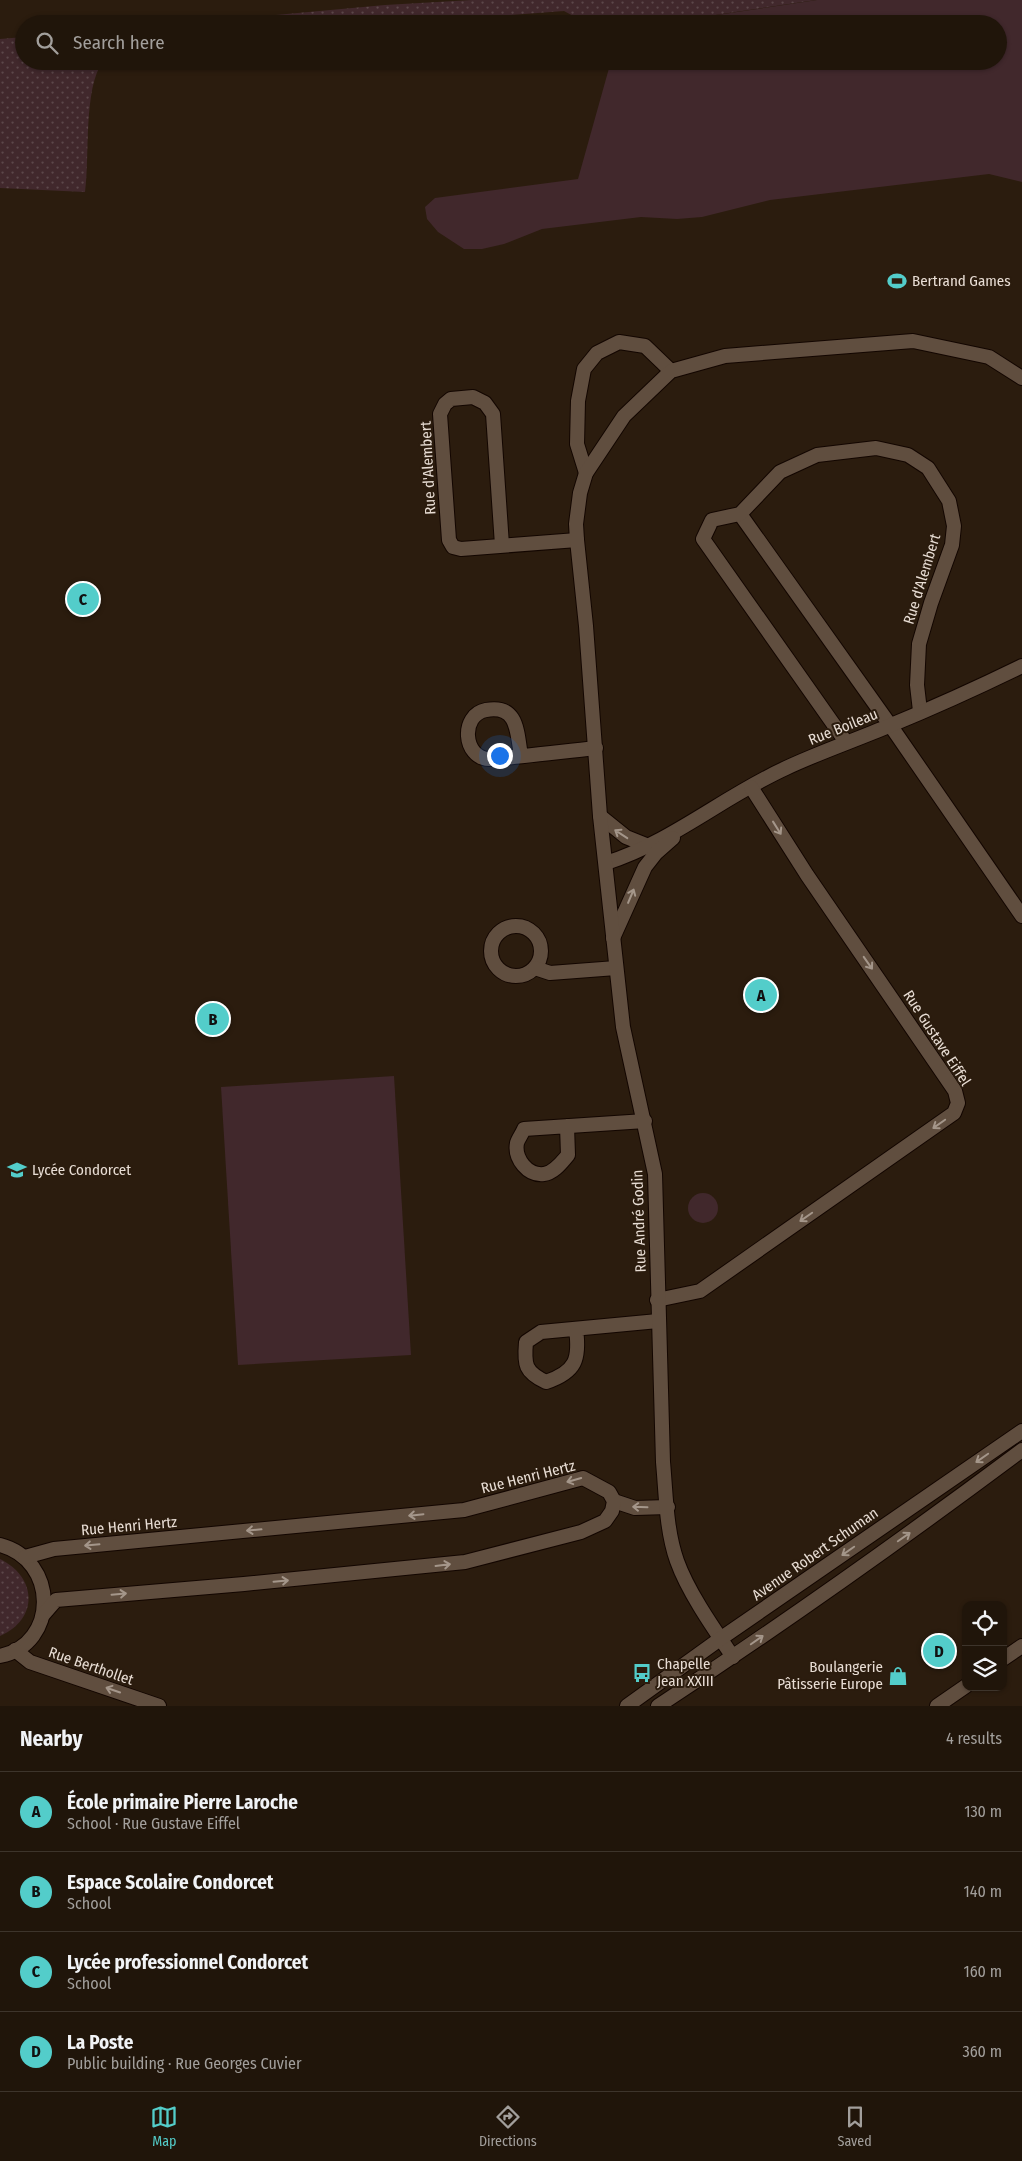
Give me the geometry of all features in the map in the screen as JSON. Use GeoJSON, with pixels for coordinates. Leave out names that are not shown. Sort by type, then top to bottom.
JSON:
{"type":"FeatureCollection","features":[{"type":"Feature","properties":{"kind":"street"},"geometry":{"type":"LineString","coordinates":[[646,846],[626,838],[600,816],[596,748],[576,524],[580,493],[586,473],[624,416],[671,371],[725,356],[913,341],[989,357],[1022,378]]}},
{"type":"Feature","properties":{"kind":"street"},"geometry":{"type":"LineString","coordinates":[[586,473],[577,444],[578,402],[584,368],[597,353],[619,342],[645,346],[671,371]]}},
{"type":"Feature","properties":{"kind":"street","name":"Rue d'Alembert"},"geometry":{"type":"LineString","coordinates":[[502,544],[493,414],[485,403],[473,397],[451,399],[445,404],[440,414],[449,540],[453,547],[461,549],[502,544],[577,540]]}},
{"type":"Feature","properties":{"kind":"street","name":"Rue d'Alembert"},"geometry":{"type":"LineString","coordinates":[[740,514],[780,472],[817,454],[876,448],[908,456],[928,468],[949,501],[954,526],[952,546],[931,603],[919,644],[917,685],[920,711]]}},
{"type":"Feature","properties":{"kind":"street"},"geometry":{"type":"LineString","coordinates":[[846,742],[703,539],[712,520],[740,514],[891,726],[1022,916]]}},
{"type":"Feature","properties":{"kind":"street","name":"Rue Boileau"},"geometry":{"type":"LineString","coordinates":[[606,863],[620,859],[683,829],[785,768],[846,742],[891,726],[920,711],[1021,670]]}},
{"type":"Feature","properties":{"kind":"street"},"geometry":{"type":"LineString","coordinates":[[521,756],[596,748]]}},
{"type":"Feature","properties":{"kind":"street","name":"Rue Gustave Eiffel"},"geometry":{"type":"LineString","coordinates":[[657,1300],[700,1291],[954,1113],[958,1103],[955,1090],[807,875],[751,787]]}},
{"type":"Feature","properties":{"kind":"street","name":"Rue André Godin"},"geometry":{"type":"LineString","coordinates":[[600,816],[612,941],[623,1027],[645,1121],[657,1194],[657,1300],[663,1462],[668,1507],[677,1561],[720,1639],[733,1657]]}},
{"type":"Feature","properties":{"kind":"street","name":"Rue Boileau"},"geometry":{"type":"LineString","coordinates":[[612,941],[645,867],[656,853],[683,829]]}},
{"type":"Feature","properties":{"kind":"street"},"geometry":{"type":"LineString","coordinates":[[534,968],[550,973],[616,968]]}},
{"type":"Feature","properties":{"kind":"street"},"geometry":{"type":"LineString","coordinates":[[567,1126],[645,1121]]}},
{"type":"Feature","properties":{"kind":"street"},"geometry":{"type":"LineString","coordinates":[[576,1329],[578,1344],[576,1361],[562,1377],[546,1382],[532,1376],[524,1361],[526,1342],[541,1332],[658,1321]]}},
{"type":"Feature","properties":{"kind":"street","name":"Avenue Robert Schuman"},"geometry":{"type":"LineString","coordinates":[[630,1705],[720,1639],[1022,1431]]}},
{"type":"Feature","properties":{"kind":"street"},"geometry":{"type":"LineString","coordinates":[[658,1706],[733,1657],[941,1511],[1022,1450]]}},
{"type":"Feature","properties":{"kind":"street","name":"Rue Henri Hertz"},"geometry":{"type":"LineString","coordinates":[[25,1557],[54,1549],[464,1510],[583,1478],[609,1492],[614,1501]]}},
{"type":"Feature","properties":{"kind":"street"},"geometry":{"type":"LineString","coordinates":[[43,1615],[56,1600],[465,1562],[581,1532],[605,1521],[612,1511],[614,1501],[634,1508],[668,1507]]}},
{"type":"Feature","properties":{"kind":"street"},"geometry":{"type":"LineString","coordinates":[[0,1545],[14,1550],[25,1557],[36,1569],[45,1599],[43,1615],[37,1629],[27,1641],[15,1650],[0,1656]]}},
{"type":"Feature","properties":{"kind":"street"},"geometry":{"type":"LineString","coordinates":[[1007,1656],[1022,1646]]}},
{"type":"Feature","properties":{"kind":"street","name":"Rue Berthollet"},"geometry":{"type":"LineString","coordinates":[[15,1650],[30,1662],[159,1706]]}},
{"type":"Feature","properties":{"kind":"street"},"geometry":{"type":"LineString","coordinates":[[938,1706],[962,1689]]}},
{"type":"Feature","properties":{"kind":"shaded area"},"geometry":{"type":"Polygon","coordinates":[[[472,0],[816,0],[715,15],[571,15],[564,11],[512,15],[275,15],[385,5],[472,0]]]}},
{"type":"Feature","properties":{"kind":"shaded area"},"geometry":{"type":"Polygon","coordinates":[[[817,0],[1022,0],[1022,182],[989,174],[770,200],[702,217],[677,219],[641,217],[542,229],[504,244],[482,249],[464,249],[438,232],[427,219],[425,207],[435,198],[578,179],[608,70],[1007,70],[1007,15],[716,15],[817,0]]]}},
{"type":"Feature","properties":{"kind":"shaded area"},"geometry":{"type":"Polygon","coordinates":[[[15,38],[15,70],[98,70],[92,88],[88,124],[85,192],[0,188],[0,39],[15,38]]]}},
{"type":"Feature","properties":{"kind":"shaded area"},"geometry":{"type":"Polygon","coordinates":[[[394,1076],[411,1355],[238,1365],[221,1087],[394,1076]]]}},
{"type":"Feature","properties":{"kind":"shaded area"},"geometry":{"type":"Polygon","coordinates":[[[703,1193],[709,1194],[717,1202],[717,1214],[709,1222],[703,1223],[697,1222],[689,1214],[688,1208],[689,1202],[697,1194],[703,1193]]]}},
{"type":"Feature","properties":{"kind":"shaded area"},"geometry":{"type":"Polygon","coordinates":[[[0,1559],[21,1576],[27,1587],[28,1598],[27,1609],[22,1619],[13,1629],[0,1636],[0,1559]]]}},
{"type":"Feature","properties":{"kind":"place","name":"Bertrand Games"},"geometry":{"type":"Point","coordinates":[897,281]}},
{"type":"Feature","properties":{"kind":"place","name":"Lycée professionnel Condorcet"},"geometry":{"type":"Point","coordinates":[83,599]}},
{"type":"Feature","properties":{"kind":"place","name":"École primaire Pierre Laroche"},"geometry":{"type":"Point","coordinates":[761,995]}},
{"type":"Feature","properties":{"kind":"place","name":"Espace Scolaire Condorcet"},"geometry":{"type":"Point","coordinates":[213,1019]}},
{"type":"Feature","properties":{"kind":"place","name":"Lycée Condorcet"},"geometry":{"type":"Point","coordinates":[17,1170]}},
{"type":"Feature","properties":{"kind":"place","name":"La Poste"},"geometry":{"type":"Point","coordinates":[939,1651]}},
{"type":"Feature","properties":{"kind":"place","name":"Chapelle Jean XXIII"},"geometry":{"type":"Point","coordinates":[642,1673]}},
{"type":"Feature","properties":{"kind":"place","name":"Boulangerie Pâtisserie Europe"},"geometry":{"type":"Point","coordinates":[898,1676]}}]}
